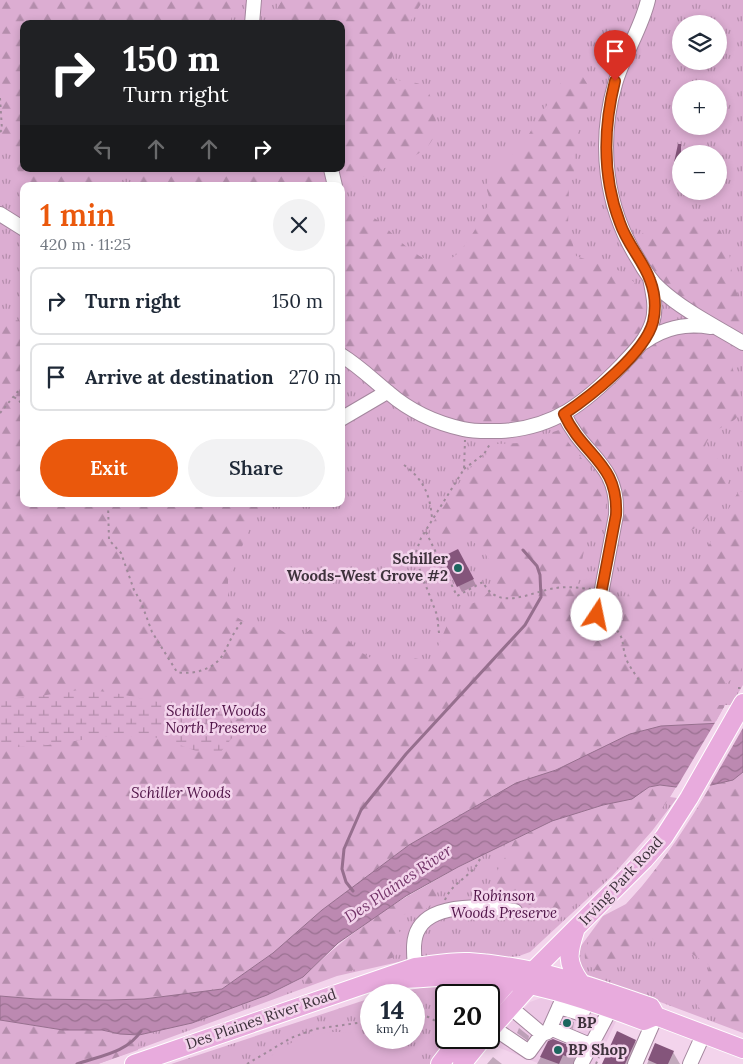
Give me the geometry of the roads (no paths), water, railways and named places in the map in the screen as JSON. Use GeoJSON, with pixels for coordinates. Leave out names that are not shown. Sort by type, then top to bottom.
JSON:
{"type":"FeatureCollection","features":[{"type":"Feature","properties":{"kind":"main road","name":"Irving Park Road"},"geometry":{"type":"LineString","coordinates":[[500,1018],[532,977],[644,860],[664,836],[689,798],[741,699]]}},
{"type":"Feature","properties":{"kind":"main road"},"geometry":{"type":"LineString","coordinates":[[575,930],[569,948],[569,960],[571,969],[580,982]]}},
{"type":"Feature","properties":{"kind":"main road","name":"Des Plaines River Road"},"geometry":{"type":"LineString","coordinates":[[134,1064],[350,988],[389,978],[415,967],[469,962],[532,977],[580,982],[650,1007],[656,1016],[743,1049]]}},
{"type":"Feature","properties":{"kind":"main road"},"geometry":{"type":"LineString","coordinates":[[464,976],[474,984]]}},
{"type":"Feature","properties":{"kind":"main road","name":"Des Plaines River Road"},"geometry":{"type":"LineString","coordinates":[[389,978],[410,980],[464,976],[509,981]]}},
{"type":"Feature","properties":{"kind":"main road","name":"Irving Park Road"},"geometry":{"type":"LineString","coordinates":[[500,991],[509,981],[532,977]]}},
{"type":"Feature","properties":{"kind":"main road","name":"Des Plaines River Road"},"geometry":{"type":"LineString","coordinates":[[532,977],[562,1000],[587,1000],[644,1021],[656,1016]]}},
{"type":"Feature","properties":{"kind":"main road"},"geometry":{"type":"LineString","coordinates":[[440,1064],[446,1049]]}},
{"type":"Feature","properties":{"kind":"main road","name":"Irving Park Road"},"geometry":{"type":"LineString","coordinates":[[462,1064],[474,1049]]}},
{"type":"Feature","properties":{"kind":"street"},"geometry":{"type":"LineString","coordinates":[[252,20],[254,0]]}},
{"type":"Feature","properties":{"kind":"street"},"geometry":{"type":"LineString","coordinates":[[648,0],[639,28],[615,81],[608,111],[606,142],[609,186],[616,213],[632,250],[650,278],[672,298],[743,343]]}},
{"type":"Feature","properties":{"kind":"street"},"geometry":{"type":"LineString","coordinates":[[0,214],[20,226]]}},
{"type":"Feature","properties":{"kind":"street"},"geometry":{"type":"LineString","coordinates":[[642,344],[653,321],[654,294],[650,278]]}},
{"type":"Feature","properties":{"kind":"street"},"geometry":{"type":"LineString","coordinates":[[345,358],[367,373],[387,392],[421,414],[466,430],[522,429],[548,422],[564,414],[592,394],[642,344],[653,336],[675,327],[697,325],[718,328]]}},
{"type":"Feature","properties":{"kind":"street"},"geometry":{"type":"LineString","coordinates":[[345,417],[387,392]]}},
{"type":"Feature","properties":{"kind":"street"},"geometry":{"type":"LineString","coordinates":[[564,414],[582,442],[610,474],[615,486],[616,515],[597,615]]}},
{"type":"Feature","properties":{"kind":"street"},"geometry":{"type":"LineString","coordinates":[[415,967],[414,945],[418,929],[429,918],[444,912],[476,907],[515,911]]}},
{"type":"Feature","properties":{"kind":"street"},"geometry":{"type":"LineString","coordinates":[[500,1038],[529,1052],[546,1031],[562,1000]]}},
{"type":"Feature","properties":{"kind":"street"},"geometry":{"type":"LineString","coordinates":[[510,1007],[546,1031],[590,1045]]}},
{"type":"Feature","properties":{"kind":"street"},"geometry":{"type":"LineString","coordinates":[[581,1064],[611,1008]]}},
{"type":"Feature","properties":{"kind":"street"},"geometry":{"type":"LineString","coordinates":[[635,1064],[656,1016]]}},
{"type":"Feature","properties":{"kind":"street"},"geometry":{"type":"LineString","coordinates":[[690,1064],[704,1033]]}},
{"type":"Feature","properties":{"kind":"water","name":"Des Plaines River"},"geometry":{"type":"Polygon","coordinates":[[[743,722],[743,772],[733,780],[711,785],[676,787],[660,785],[649,787],[632,799],[603,805],[552,821],[458,867],[406,896],[338,943],[303,977],[267,995],[192,1023],[139,1035],[120,1034],[102,1030],[63,1030],[0,1020],[0,996],[36,999],[144,999],[222,989],[273,953],[322,910],[409,845],[516,783],[556,770],[630,734],[661,726],[743,722]]]}},
{"type":"Feature","properties":{"kind":"waterway"},"geometry":{"type":"LineString","coordinates":[[353,891],[346,882],[342,869],[344,849],[361,810],[406,754],[525,625],[541,597],[540,575],[537,566],[523,550]]}},
{"type":"Feature","properties":{"kind":"waterway"},"geometry":{"type":"LineString","coordinates":[[77,1064],[120,1049],[141,1031]]}},
{"type":"Feature","properties":{"kind":"place","name":"Schiller Woods-West Grove #2"},"geometry":{"type":"Point","coordinates":[458,568]}},
{"type":"Feature","properties":{"kind":"place","name":"BP"},"geometry":{"type":"Point","coordinates":[567,1023]}},
{"type":"Feature","properties":{"kind":"place","name":"BP Shop"},"geometry":{"type":"Point","coordinates":[558,1050]}},
{"type":"Feature","properties":{"kind":"park label","name":"Schiller Woods North Preserve"},"geometry":{"type":"Point","coordinates":[216,720]}},
{"type":"Feature","properties":{"kind":"park label","name":"Schiller Woods"},"geometry":{"type":"Point","coordinates":[181,793]}},
{"type":"Feature","properties":{"kind":"park label","name":"Robinson Woods Preserve"},"geometry":{"type":"Point","coordinates":[504,904]}}]}
